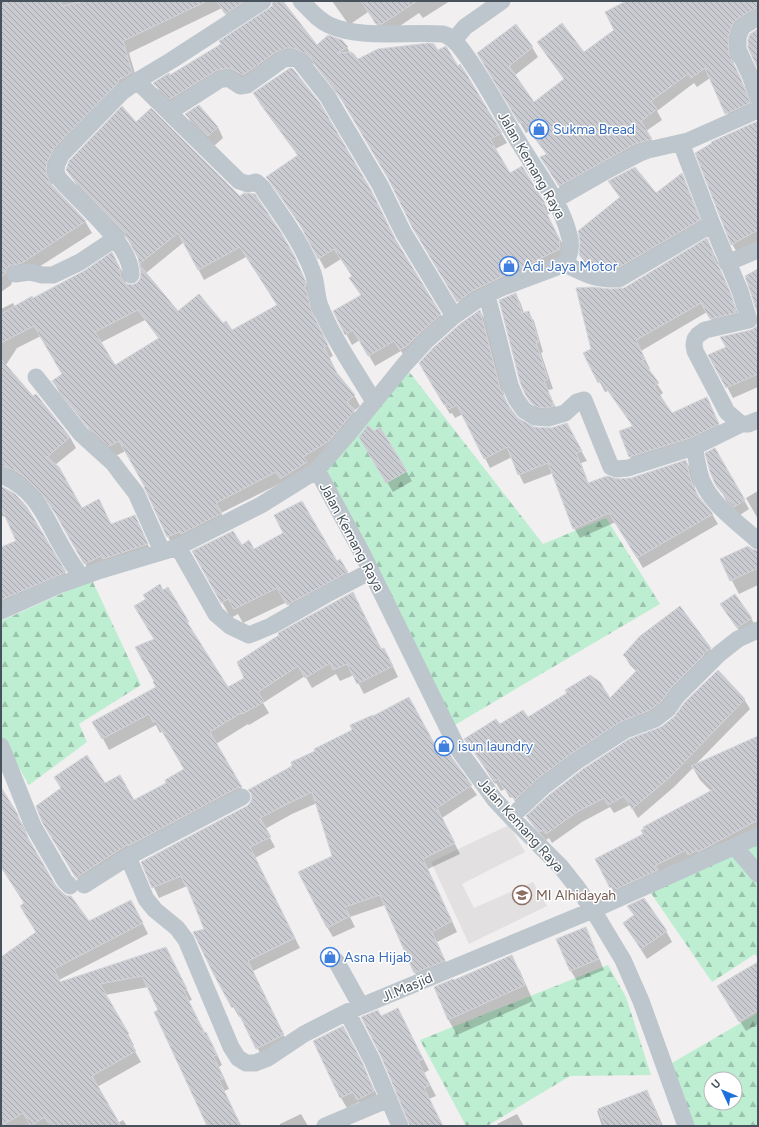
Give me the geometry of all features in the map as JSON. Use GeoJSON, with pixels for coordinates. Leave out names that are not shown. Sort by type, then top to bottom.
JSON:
{"type":"FeatureCollection","features":[{"type":"Feature","properties":{"kind":"street"},"geometry":{"type":"LineString","coordinates":[[132,274],[132,268],[116,238],[61,181],[57,176],[56,164],[61,155],[70,145],[121,93],[137,81],[263,1]]}},
{"type":"Feature","properties":{"kind":"street"},"geometry":{"type":"LineString","coordinates":[[301,1],[320,19],[329,25],[339,28],[355,31],[394,34],[443,34],[454,40],[465,27],[502,1]]}},
{"type":"Feature","properties":{"kind":"street"},"geometry":{"type":"LineString","coordinates":[[758,17],[742,27],[738,37],[738,50],[750,75],[758,98]]}},
{"type":"Feature","properties":{"kind":"street","name":"Jalan Kemang Raya"},"geometry":{"type":"LineString","coordinates":[[454,40],[488,90],[520,145],[555,200],[570,236],[569,257],[565,264],[501,288],[477,300],[454,316],[426,341],[317,470],[371,572],[458,749],[483,785],[511,818],[560,867],[593,910],[623,960],[632,978],[686,1126]]}},
{"type":"Feature","properties":{"kind":"street"},"geometry":{"type":"LineString","coordinates":[[169,112],[219,80],[228,78],[240,86],[247,85],[282,60],[290,57],[299,60],[328,97],[380,185],[403,232],[454,316]]}},
{"type":"Feature","properties":{"kind":"street"},"geometry":{"type":"LineString","coordinates":[[137,81],[239,181],[248,184],[256,182],[262,187],[300,245],[313,274],[319,305],[331,330],[374,402]]}},
{"type":"Feature","properties":{"kind":"street"},"geometry":{"type":"LineString","coordinates":[[555,200],[640,153],[688,141],[758,110]]}},
{"type":"Feature","properties":{"kind":"street"},"geometry":{"type":"LineString","coordinates":[[681,143],[727,263],[754,318],[704,330],[695,339],[694,345],[726,412],[741,424]]}},
{"type":"Feature","properties":{"kind":"street"},"geometry":{"type":"LineString","coordinates":[[565,264],[593,277],[605,280],[619,279],[712,224]]}},
{"type":"Feature","properties":{"kind":"street"},"geometry":{"type":"LineString","coordinates":[[15,274],[30,272],[42,275],[53,275],[80,262],[116,238]]}},
{"type":"Feature","properties":{"kind":"street"},"geometry":{"type":"LineString","coordinates":[[727,263],[758,250]]}},
{"type":"Feature","properties":{"kind":"street"},"geometry":{"type":"LineString","coordinates":[[486,296],[510,385],[516,399],[524,410],[535,417],[548,418],[565,413],[577,402],[584,400],[611,467],[616,469],[628,468],[694,447],[741,424],[748,424],[758,420]]}},
{"type":"Feature","properties":{"kind":"street"},"geometry":{"type":"LineString","coordinates":[[36,377],[81,434],[113,463],[122,474],[136,493],[170,549],[216,614],[230,626],[249,635],[271,626],[327,594],[371,572]]}},
{"type":"Feature","properties":{"kind":"street"},"geometry":{"type":"LineString","coordinates":[[694,447],[703,483],[709,494],[718,505],[758,541]]}},
{"type":"Feature","properties":{"kind":"street"},"geometry":{"type":"LineString","coordinates":[[1,611],[81,577],[170,549],[238,518],[317,470]]}},
{"type":"Feature","properties":{"kind":"street"},"geometry":{"type":"LineString","coordinates":[[1,475],[24,488],[37,502],[68,558],[81,577]]}},
{"type":"Feature","properties":{"kind":"street"},"geometry":{"type":"LineString","coordinates":[[511,818],[543,787],[577,760],[625,730],[655,719],[668,708],[719,654],[738,639],[758,630]]}},
{"type":"Feature","properties":{"kind":"street"},"geometry":{"type":"LineString","coordinates":[[1,746],[33,826],[65,881],[77,886],[128,857],[242,797]]}},
{"type":"Feature","properties":{"kind":"street","name":"Jl.Masjid"},"geometry":{"type":"LineString","coordinates":[[128,857],[146,899],[155,910],[177,928],[186,940],[231,1047],[238,1058],[246,1063],[255,1063],[268,1058],[304,1034],[354,1009],[593,910],[758,836]]}},
{"type":"Feature","properties":{"kind":"street"},"geometry":{"type":"LineString","coordinates":[[735,847],[758,874]]}},
{"type":"Feature","properties":{"kind":"street"},"geometry":{"type":"LineString","coordinates":[[336,961],[372,1060],[400,1126]]}},
{"type":"Feature","properties":{"kind":"street"},"geometry":{"type":"LineString","coordinates":[[325,1126],[389,1099]]}},
{"type":"Feature","properties":{"kind":"shaded area","name":"MI Alhidayah"},"geometry":{"type":"Polygon","coordinates":[[[509,825],[525,852],[462,884],[474,908],[533,882],[547,906],[469,944],[431,862],[509,825]]]}},
{"type":"Feature","properties":{"kind":"green space"},"geometry":{"type":"Polygon","coordinates":[[[404,365],[543,544],[606,518],[660,604],[448,729],[317,470],[404,365]]]}},
{"type":"Feature","properties":{"kind":"green space"},"geometry":{"type":"Polygon","coordinates":[[[92,580],[141,685],[79,724],[87,742],[29,785],[1,737],[1,621],[92,580]]]}},
{"type":"Feature","properties":{"kind":"green space"},"geometry":{"type":"Polygon","coordinates":[[[758,836],[758,959],[755,954],[712,982],[646,886],[758,836]]]}},
{"type":"Feature","properties":{"kind":"green space"},"geometry":{"type":"Polygon","coordinates":[[[608,965],[626,997],[651,1075],[570,1076],[487,1126],[466,1126],[420,1040],[608,965]]]}},
{"type":"Feature","properties":{"kind":"green space"},"geometry":{"type":"Polygon","coordinates":[[[758,1013],[758,1126],[686,1126],[665,1067],[758,1013]]]}},
{"type":"Feature","properties":{"kind":"building"},"geometry":{"type":"Polygon","coordinates":[[[1,1],[60,1],[62,6],[85,1],[207,1],[123,41],[132,72],[119,79],[118,83],[54,148],[47,162],[46,172],[50,183],[86,221],[22,263],[9,266],[5,274],[1,277],[1,1]]]}},
{"type":"Feature","properties":{"kind":"building"},"geometry":{"type":"Polygon","coordinates":[[[217,1],[245,1],[225,14],[217,1]]]}},
{"type":"Feature","properties":{"kind":"building"},"geometry":{"type":"Polygon","coordinates":[[[273,1],[283,1],[317,45],[328,35],[342,40],[348,47],[337,53],[352,52],[351,53],[353,53],[358,59],[378,49],[429,43],[434,44],[438,50],[446,46],[458,66],[460,64],[502,133],[490,139],[510,173],[522,166],[545,203],[542,204],[559,238],[560,249],[472,291],[457,302],[412,227],[389,180],[337,92],[307,54],[293,48],[286,48],[276,52],[243,75],[230,68],[217,70],[170,99],[153,83],[169,73],[170,75],[221,44],[219,41],[268,9],[272,6],[273,1]]]}},
{"type":"Feature","properties":{"kind":"building"},"geometry":{"type":"Polygon","coordinates":[[[361,1],[417,1],[382,24],[376,24],[361,1]]]}},
{"type":"Feature","properties":{"kind":"building"},"geometry":{"type":"Polygon","coordinates":[[[626,1],[758,1],[758,7],[737,19],[733,23],[728,37],[729,54],[750,103],[725,114],[705,68],[691,78],[688,74],[651,101],[657,109],[641,121],[652,139],[635,144],[559,186],[540,157],[547,154],[523,122],[519,123],[477,53],[516,24],[533,47],[509,66],[534,102],[564,79],[537,42],[562,23],[584,52],[614,30],[605,12],[626,1]]]}},
{"type":"Feature","properties":{"kind":"building"},"geometry":{"type":"Polygon","coordinates":[[[758,29],[758,69],[748,48],[748,39],[750,34],[758,29]]]}},
{"type":"Feature","properties":{"kind":"building"},"geometry":{"type":"Polygon","coordinates":[[[290,68],[293,69],[320,103],[371,190],[394,237],[441,314],[408,345],[400,350],[394,341],[368,356],[353,330],[345,335],[333,311],[361,295],[349,278],[352,276],[334,249],[318,259],[299,223],[266,177],[298,155],[253,93],[290,68]]]}},
{"type":"Feature","properties":{"kind":"building"},"geometry":{"type":"Polygon","coordinates":[[[199,105],[218,127],[208,136],[185,114],[199,105]]]}},
{"type":"Feature","properties":{"kind":"building"},"geometry":{"type":"Polygon","coordinates":[[[122,106],[136,122],[151,108],[240,196],[244,193],[255,194],[282,234],[294,255],[305,280],[306,286],[304,287],[307,292],[311,310],[328,345],[324,347],[337,373],[355,395],[347,402],[355,410],[329,441],[303,457],[307,462],[280,479],[276,472],[216,503],[222,513],[181,534],[179,532],[167,537],[145,487],[119,441],[109,446],[88,427],[52,381],[62,374],[34,326],[1,343],[1,314],[32,296],[33,298],[84,271],[112,252],[119,266],[121,277],[124,282],[132,285],[137,283],[140,279],[141,273],[139,264],[138,258],[124,232],[66,170],[69,161],[122,106]],[[178,233],[139,264],[178,311],[199,294],[223,323],[226,321],[232,330],[277,305],[240,247],[198,270],[178,233]],[[138,310],[95,332],[115,365],[159,338],[138,310]]]}},
{"type":"Feature","properties":{"kind":"building"},"geometry":{"type":"Polygon","coordinates":[[[758,121],[758,230],[731,245],[695,153],[712,143],[711,142],[758,121]]]}},
{"type":"Feature","properties":{"kind":"building"},"geometry":{"type":"Polygon","coordinates":[[[635,167],[656,193],[682,173],[700,220],[616,269],[599,268],[586,263],[579,255],[580,242],[578,231],[620,197],[608,181],[635,167]]]}},
{"type":"Feature","properties":{"kind":"building"},"geometry":{"type":"Polygon","coordinates":[[[707,238],[714,254],[712,255],[731,294],[736,313],[710,319],[701,303],[636,340],[645,359],[642,360],[659,383],[654,386],[672,413],[707,397],[719,424],[690,438],[629,457],[619,431],[633,426],[601,381],[598,383],[583,353],[591,349],[576,288],[624,288],[707,238]]]}},
{"type":"Feature","properties":{"kind":"building"},"geometry":{"type":"Polygon","coordinates":[[[758,269],[758,315],[745,276],[758,269]]]}},
{"type":"Feature","properties":{"kind":"building"},"geometry":{"type":"Polygon","coordinates":[[[516,293],[522,313],[529,311],[539,342],[536,343],[548,379],[544,381],[554,406],[547,408],[538,407],[531,403],[520,382],[499,300],[516,293]]]}},
{"type":"Feature","properties":{"kind":"building"},"geometry":{"type":"Polygon","coordinates":[[[480,310],[500,388],[508,405],[518,418],[534,427],[551,428],[567,423],[582,451],[576,453],[588,483],[607,476],[618,479],[631,478],[686,460],[694,488],[699,497],[713,514],[637,558],[609,513],[573,529],[548,463],[518,475],[507,447],[484,459],[457,405],[449,409],[446,404],[444,405],[419,363],[433,348],[460,324],[480,310]]]}},
{"type":"Feature","properties":{"kind":"building"},"geometry":{"type":"Polygon","coordinates":[[[758,324],[758,374],[726,388],[708,355],[726,347],[720,337],[751,330],[758,324]]]}},
{"type":"Feature","properties":{"kind":"building"},"geometry":{"type":"Polygon","coordinates":[[[1,359],[33,396],[36,394],[70,437],[47,457],[59,467],[82,508],[99,499],[111,524],[135,515],[148,544],[103,559],[101,556],[84,564],[55,513],[42,494],[26,478],[16,471],[1,465],[1,359]]]}},
{"type":"Feature","properties":{"kind":"building"},"geometry":{"type":"Polygon","coordinates":[[[368,425],[374,431],[380,427],[407,471],[386,483],[359,437],[368,425]]]}},
{"type":"Feature","properties":{"kind":"building"},"geometry":{"type":"Polygon","coordinates":[[[715,448],[745,500],[734,507],[716,486],[710,472],[705,453],[715,448]]]}},
{"type":"Feature","properties":{"kind":"building"},"geometry":{"type":"Polygon","coordinates":[[[1,486],[15,494],[27,507],[66,572],[1,600],[1,547],[16,541],[1,507],[1,486]]]}},
{"type":"Feature","properties":{"kind":"building"},"geometry":{"type":"Polygon","coordinates":[[[302,501],[337,561],[340,559],[348,572],[287,605],[277,588],[234,609],[228,599],[221,603],[192,551],[233,531],[242,545],[249,540],[254,549],[283,533],[274,515],[302,501]]]}},
{"type":"Feature","properties":{"kind":"building"},"geometry":{"type":"Polygon","coordinates":[[[748,546],[758,551],[758,568],[730,581],[720,559],[748,546]]]}},
{"type":"Feature","properties":{"kind":"building"},"geometry":{"type":"Polygon","coordinates":[[[160,584],[163,590],[168,587],[189,622],[187,622],[228,687],[244,678],[237,662],[279,635],[278,633],[353,592],[381,649],[384,648],[393,666],[357,684],[347,664],[333,670],[330,663],[305,678],[298,666],[258,692],[264,702],[242,714],[241,713],[210,732],[242,787],[237,788],[128,846],[128,844],[76,878],[42,822],[36,806],[61,788],[54,777],[87,755],[105,783],[120,775],[134,800],[166,783],[165,780],[184,769],[156,721],[153,722],[149,714],[102,739],[92,722],[156,687],[135,647],[154,639],[134,606],[146,599],[143,595],[160,584]]]}},
{"type":"Feature","properties":{"kind":"building"},"geometry":{"type":"Polygon","coordinates":[[[735,594],[752,618],[737,628],[720,604],[735,594]]]}},
{"type":"Feature","properties":{"kind":"building"},"geometry":{"type":"Polygon","coordinates":[[[680,606],[711,648],[703,654],[704,655],[670,689],[661,702],[650,710],[620,722],[572,753],[537,779],[515,800],[505,788],[504,789],[498,779],[495,781],[464,739],[496,719],[500,724],[523,710],[528,717],[567,693],[565,690],[590,675],[600,682],[610,698],[638,669],[623,655],[640,636],[680,606]]]}},
{"type":"Feature","properties":{"kind":"building"},"geometry":{"type":"Polygon","coordinates":[[[718,670],[745,699],[669,778],[632,809],[624,796],[608,805],[604,798],[577,812],[546,834],[543,830],[540,832],[532,824],[526,816],[549,795],[583,769],[629,739],[661,727],[674,717],[685,702],[718,670]]]}},
{"type":"Feature","properties":{"kind":"building"},"geometry":{"type":"Polygon","coordinates":[[[409,697],[434,743],[442,739],[450,755],[472,785],[437,808],[455,843],[423,859],[452,921],[432,932],[445,961],[414,973],[380,895],[345,907],[350,916],[327,928],[298,872],[332,856],[312,792],[260,818],[271,837],[250,847],[295,938],[248,961],[284,1035],[256,1049],[235,1006],[232,1008],[214,975],[193,932],[204,929],[186,884],[185,885],[181,876],[152,888],[141,862],[247,806],[252,798],[251,793],[248,790],[292,766],[291,762],[315,751],[314,749],[352,730],[350,725],[373,716],[409,697]]]}},
{"type":"Feature","properties":{"kind":"building"},"geometry":{"type":"Polygon","coordinates":[[[758,736],[758,820],[698,852],[697,850],[688,855],[686,850],[655,866],[658,870],[616,889],[614,886],[610,888],[595,859],[643,834],[641,830],[644,829],[643,827],[714,789],[691,766],[758,736]]]}},
{"type":"Feature","properties":{"kind":"building"},"geometry":{"type":"Polygon","coordinates":[[[1,787],[17,813],[24,831],[56,886],[67,896],[71,896],[89,921],[131,900],[143,923],[54,969],[60,982],[166,947],[187,989],[184,991],[204,1033],[206,1032],[217,1055],[213,1056],[224,1078],[219,1080],[241,1126],[207,1126],[154,1012],[158,1010],[142,976],[100,984],[129,1034],[127,1036],[136,1051],[92,1076],[121,1126],[51,1126],[44,1117],[31,1126],[23,1113],[1,1126],[1,957],[36,932],[20,906],[24,903],[1,867],[1,787]]]}},
{"type":"Feature","properties":{"kind":"building"},"geometry":{"type":"Polygon","coordinates":[[[644,898],[667,931],[641,949],[623,923],[634,915],[627,906],[644,898]]]}},
{"type":"Feature","properties":{"kind":"building"},"geometry":{"type":"Polygon","coordinates":[[[586,927],[599,959],[570,971],[556,939],[586,927]]]}},
{"type":"Feature","properties":{"kind":"building"},"geometry":{"type":"Polygon","coordinates":[[[512,955],[525,985],[448,1020],[434,987],[512,955]]]}},
{"type":"Feature","properties":{"kind":"building"},"geometry":{"type":"Polygon","coordinates":[[[758,962],[758,1010],[739,1022],[717,986],[758,962]]]}},
{"type":"Feature","properties":{"kind":"building"},"geometry":{"type":"Polygon","coordinates":[[[398,1008],[423,1059],[418,1061],[430,1085],[424,1088],[443,1126],[410,1126],[381,1056],[361,1017],[378,1010],[381,1016],[398,1008]]]}},
{"type":"Feature","properties":{"kind":"building"},"geometry":{"type":"Polygon","coordinates":[[[343,1026],[363,1064],[374,1091],[357,1100],[353,1092],[340,1098],[313,1041],[343,1026]]]}},
{"type":"Feature","properties":{"kind":"building"},"geometry":{"type":"Polygon","coordinates":[[[647,1090],[661,1126],[605,1126],[598,1109],[647,1090]]]}},
{"type":"Feature","properties":{"kind":"place","name":"Sukma Bread"},"geometry":{"type":"Point","coordinates":[539,129]}},
{"type":"Feature","properties":{"kind":"place","name":"Adi Jaya Motor"},"geometry":{"type":"Point","coordinates":[509,266]}},
{"type":"Feature","properties":{"kind":"place","name":"isun laundry"},"geometry":{"type":"Point","coordinates":[444,746]}},
{"type":"Feature","properties":{"kind":"place","name":"MI Alhidayah"},"geometry":{"type":"Point","coordinates":[522,895]}},
{"type":"Feature","properties":{"kind":"place","name":"Asna Hijab"},"geometry":{"type":"Point","coordinates":[330,957]}}]}
